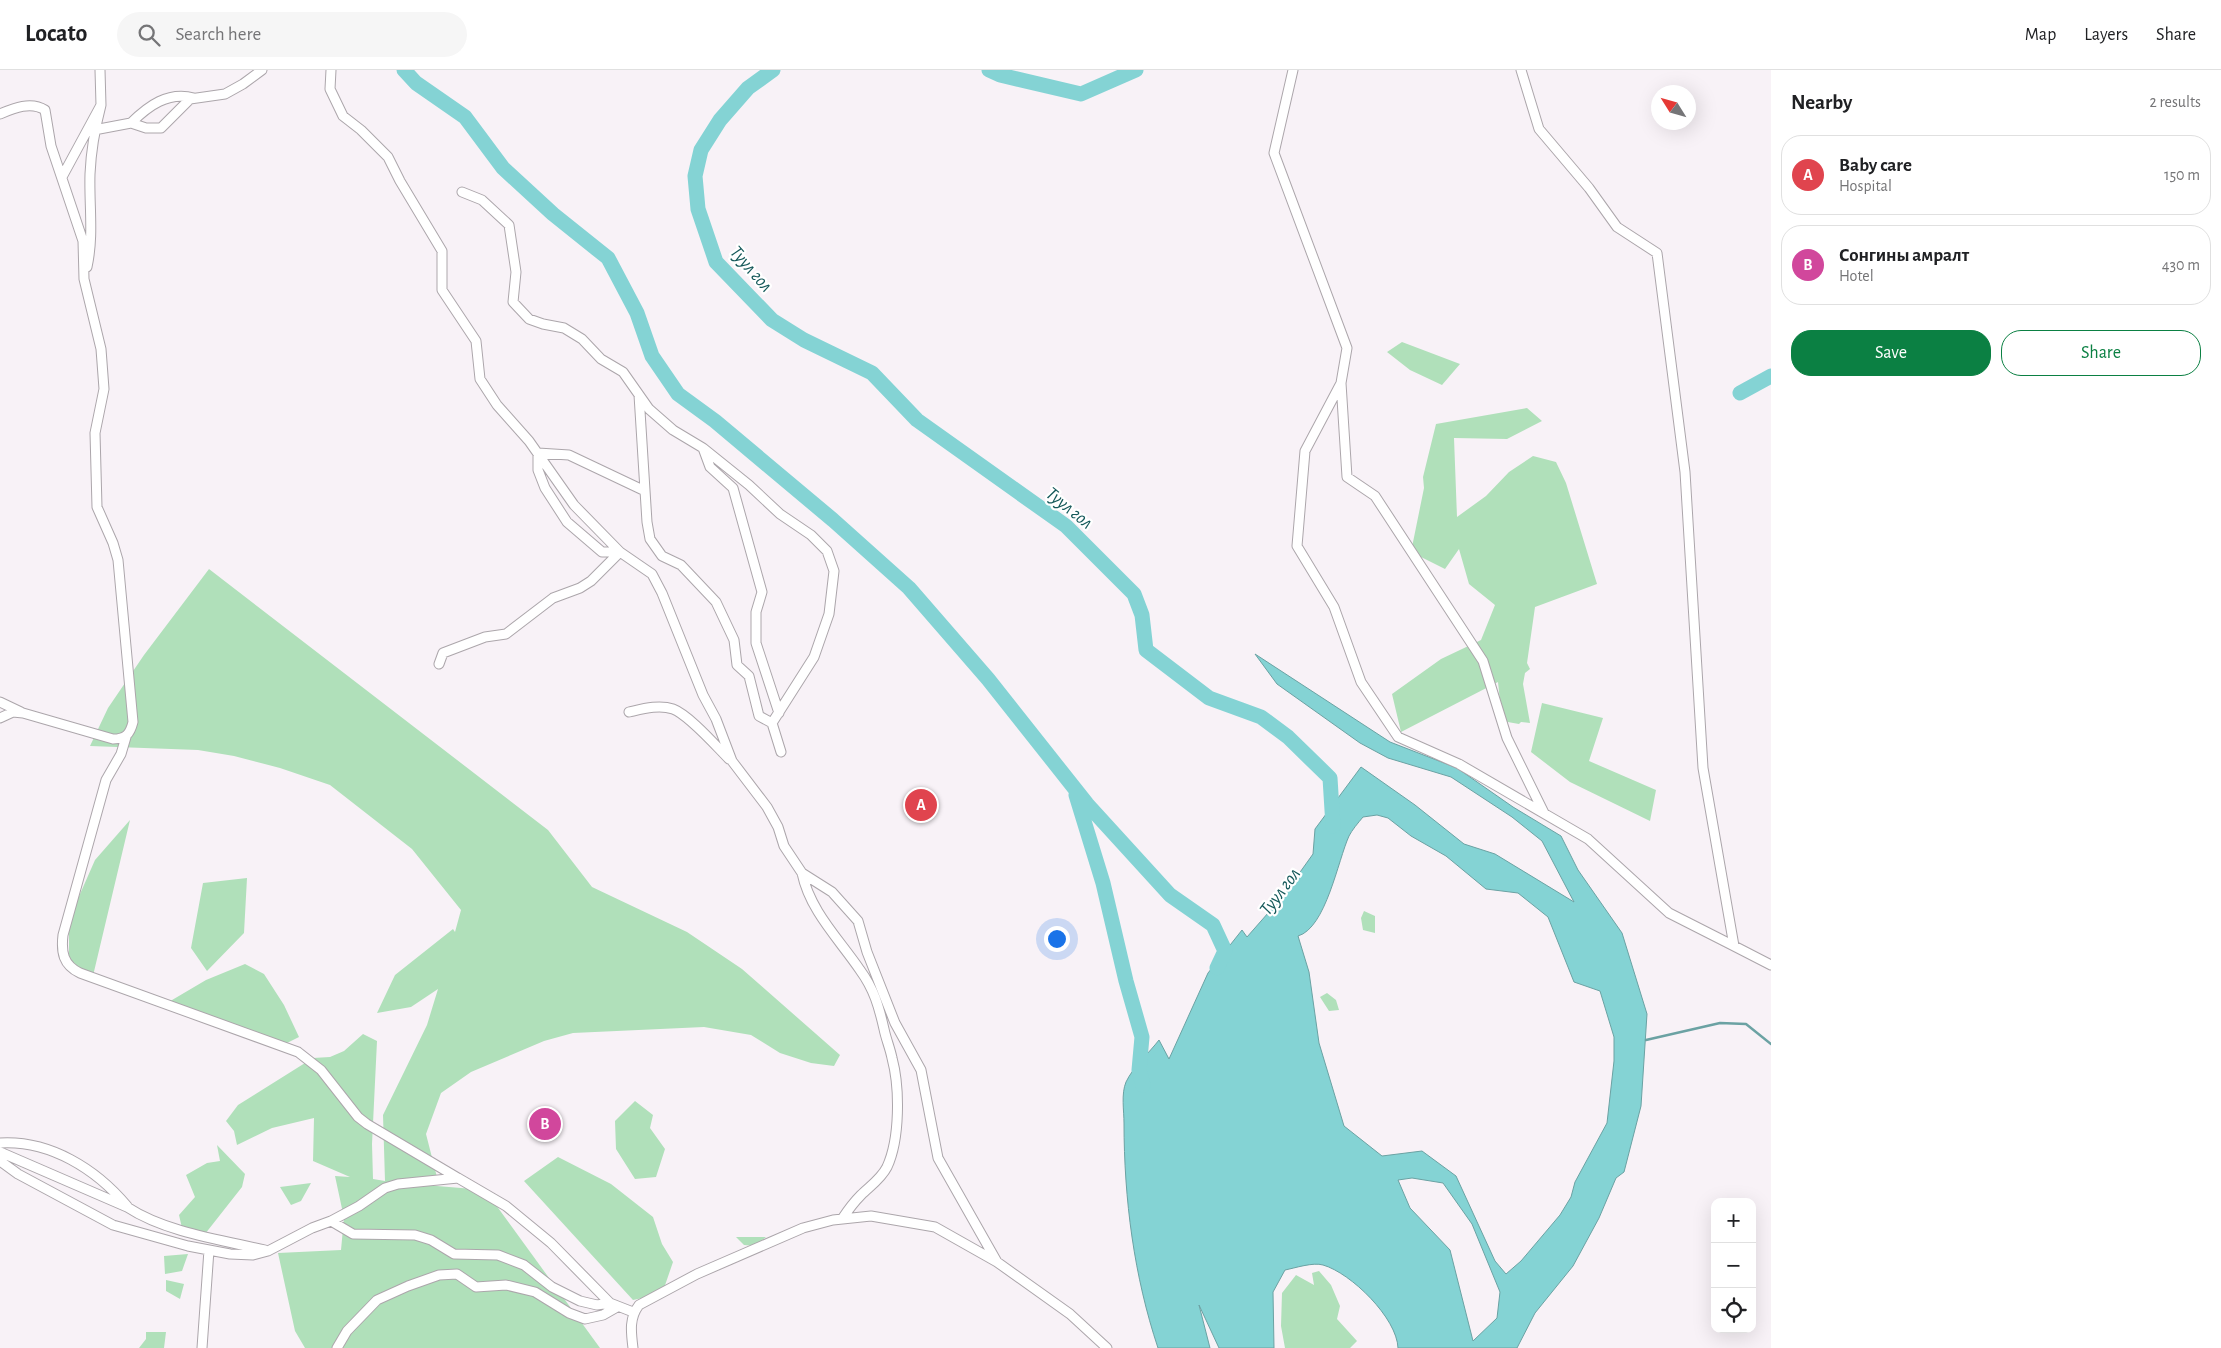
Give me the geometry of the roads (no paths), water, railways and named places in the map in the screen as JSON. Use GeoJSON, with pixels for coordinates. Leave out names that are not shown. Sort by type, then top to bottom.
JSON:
{"type":"FeatureCollection","features":[{"type":"Feature","properties":{"kind":"street"},"geometry":{"type":"LineString","coordinates":[[84,279],[93,231],[90,175],[94,130],[101,105],[100,70]]}},
{"type":"Feature","properties":{"kind":"street"},"geometry":{"type":"LineString","coordinates":[[94,130],[131,123],[146,128],[161,128],[167,124],[187,100],[225,94],[244,84],[262,70]]}},
{"type":"Feature","properties":{"kind":"street"},"geometry":{"type":"LineString","coordinates":[[331,70],[330,89],[343,116],[361,130],[388,157],[400,181],[442,251],[442,290],[476,341],[480,379],[497,405],[538,453],[574,505],[620,552],[652,574],[662,593],[703,695],[716,719],[732,761]]}},
{"type":"Feature","properties":{"kind":"street"},"geometry":{"type":"LineString","coordinates":[[1293,70],[1274,153],[1347,348],[1341,382],[1347,477],[1375,496],[1483,661],[1507,738],[1544,813]]}},
{"type":"Feature","properties":{"kind":"street"},"geometry":{"type":"LineString","coordinates":[[1521,70],[1539,129],[1589,188],[1617,227],[1657,253],[1685,472],[1703,768],[1734,946]]}},
{"type":"Feature","properties":{"kind":"street"},"geometry":{"type":"LineString","coordinates":[[131,123],[145,109],[159,101],[178,96],[194,98]]}},
{"type":"Feature","properties":{"kind":"street"},"geometry":{"type":"LineString","coordinates":[[0,114],[28,105],[38,106],[45,110],[51,146],[83,241],[84,279],[101,349],[104,389],[95,433],[97,507],[113,543],[118,560],[133,722],[131,732],[126,737],[121,754],[106,780],[63,935],[63,956],[66,963],[80,973],[298,1052],[321,1070],[358,1117],[458,1178],[491,1195],[526,1221],[614,1305]]}},
{"type":"Feature","properties":{"kind":"street"},"geometry":{"type":"LineString","coordinates":[[62,177],[101,105]]}},
{"type":"Feature","properties":{"kind":"street"},"geometry":{"type":"LineString","coordinates":[[462,192],[482,200],[509,225],[516,272],[513,302],[529,319],[564,328],[582,339],[601,359],[623,372],[650,409],[674,430],[703,448],[749,484],[780,514],[811,535],[827,551],[834,571],[830,614],[814,657],[772,723]]}},
{"type":"Feature","properties":{"kind":"street"},"geometry":{"type":"LineString","coordinates":[[1341,382],[1305,451],[1297,546],[1334,607],[1360,682],[1398,737],[1459,764],[1588,839],[1669,913],[1771,965]]}},
{"type":"Feature","properties":{"kind":"street"},"geometry":{"type":"LineString","coordinates":[[639,395],[650,539],[662,556],[681,565],[716,602],[734,640],[737,665],[749,676],[759,716],[772,723],[781,752]]}},
{"type":"Feature","properties":{"kind":"street"},"geometry":{"type":"LineString","coordinates":[[703,448],[710,467],[733,488],[762,592],[756,612],[756,643],[779,713]]}},
{"type":"Feature","properties":{"kind":"street"},"geometry":{"type":"LineString","coordinates":[[538,453],[569,455],[645,491]]}},
{"type":"Feature","properties":{"kind":"street"},"geometry":{"type":"LineString","coordinates":[[538,453],[538,470],[544,488],[567,522],[602,552],[620,552]]}},
{"type":"Feature","properties":{"kind":"street"},"geometry":{"type":"LineString","coordinates":[[438,664],[443,653],[453,648],[485,637],[506,634],[553,598],[580,588],[590,581],[620,552]]}},
{"type":"Feature","properties":{"kind":"street"},"geometry":{"type":"LineString","coordinates":[[0,702],[23,713],[113,739],[126,737]]}},
{"type":"Feature","properties":{"kind":"street"},"geometry":{"type":"LineString","coordinates":[[629,712],[653,707],[673,709],[694,724],[732,761],[767,807],[778,827],[784,846],[802,873],[805,887],[814,905],[835,938],[860,968],[873,990],[893,1060],[897,1132],[887,1168],[877,1181],[853,1204],[842,1219]]}},
{"type":"Feature","properties":{"kind":"street"},"geometry":{"type":"LineString","coordinates":[[0,718],[13,712],[23,713]]}},
{"type":"Feature","properties":{"kind":"street"},"geometry":{"type":"LineString","coordinates":[[802,873],[832,892],[858,921],[867,952],[895,1023],[921,1070],[938,1158],[997,1262]]}},
{"type":"Feature","properties":{"kind":"street"},"geometry":{"type":"LineString","coordinates":[[0,1143],[47,1148],[86,1169],[111,1187],[127,1206]]}},
{"type":"Feature","properties":{"kind":"street"},"geometry":{"type":"LineString","coordinates":[[0,1152],[170,1226],[210,1238],[268,1251]]}},
{"type":"Feature","properties":{"kind":"street"},"geometry":{"type":"LineString","coordinates":[[0,1161],[18,1174],[113,1226],[209,1250],[230,1254],[253,1255],[268,1251],[312,1228],[331,1221],[359,1206],[384,1188],[398,1184],[458,1178]]}},
{"type":"Feature","properties":{"kind":"street"},"geometry":{"type":"LineString","coordinates":[[633,1348],[631,1326],[633,1312],[639,1305],[697,1274],[803,1228],[842,1219],[870,1216],[935,1227],[997,1262],[1070,1314],[1107,1348]]}},
{"type":"Feature","properties":{"kind":"street"},"geometry":{"type":"LineString","coordinates":[[331,1221],[353,1234],[415,1235],[431,1240],[454,1254],[498,1255],[524,1265],[552,1287],[580,1301],[596,1305],[614,1305],[633,1312]]}},
{"type":"Feature","properties":{"kind":"street"},"geometry":{"type":"LineString","coordinates":[[202,1348],[209,1250]]}},
{"type":"Feature","properties":{"kind":"street"},"geometry":{"type":"LineString","coordinates":[[337,1348],[347,1331],[377,1300],[439,1275],[457,1274],[476,1287],[506,1285],[535,1292],[568,1313],[585,1319],[603,1315],[614,1305]]}},
{"type":"Feature","properties":{"kind":"water"},"geometry":{"type":"Polygon","coordinates":[[[1255,654],[1390,742],[1457,768],[1513,807],[1561,836],[1578,870],[1622,933],[1647,1014],[1641,1106],[1624,1172],[1616,1178],[1599,1218],[1573,1266],[1535,1313],[1517,1348],[1398,1348],[1396,1336],[1390,1324],[1371,1298],[1346,1277],[1323,1265],[1314,1264],[1285,1270],[1273,1292],[1274,1348],[1219,1348],[1199,1305],[1210,1348],[1158,1348],[1143,1293],[1128,1209],[1123,1102],[1126,1082],[1159,1040],[1169,1059],[1208,973],[1242,930],[1247,937],[1283,896],[1313,854],[1315,829],[1361,767],[1415,805],[1464,844],[1495,854],[1574,902],[1542,841],[1512,817],[1451,777],[1388,758],[1360,743],[1277,684],[1255,654]],[[1377,815],[1363,817],[1352,831],[1324,907],[1308,930],[1298,936],[1309,972],[1319,1043],[1344,1126],[1382,1156],[1422,1151],[1456,1176],[1495,1261],[1506,1274],[1521,1261],[1560,1215],[1571,1197],[1575,1182],[1607,1123],[1614,1061],[1614,1037],[1600,991],[1574,982],[1548,917],[1518,893],[1486,889],[1446,856],[1411,836],[1388,818],[1377,815]],[[1412,1178],[1398,1180],[1410,1208],[1450,1250],[1473,1341],[1497,1318],[1500,1292],[1472,1224],[1443,1183],[1412,1178]]]}},
{"type":"Feature","properties":{"kind":"waterway","name":"Туул гол"},"geometry":{"type":"LineString","coordinates":[[404,70],[416,83],[465,117],[503,168],[553,214],[608,258],[637,313],[652,356],[678,394],[715,421],[833,520],[909,588],[988,679],[1087,804],[1170,895],[1213,925],[1225,951],[1217,968]]}},
{"type":"Feature","properties":{"kind":"waterway","name":"Туул гол"},"geometry":{"type":"LineString","coordinates":[[773,70],[748,88],[720,120],[701,150],[695,176],[698,209],[716,262],[772,320],[804,340],[872,373],[917,420],[1066,526],[1134,594],[1142,615],[1146,650],[1209,698],[1261,717],[1288,737],[1330,778],[1333,826]]}},
{"type":"Feature","properties":{"kind":"waterway","name":"Туул гол"},"geometry":{"type":"LineString","coordinates":[[989,70],[1000,75],[1081,94],[1136,70]]}},
{"type":"Feature","properties":{"kind":"waterway"},"geometry":{"type":"LineString","coordinates":[[1740,393],[1771,376]]}},
{"type":"Feature","properties":{"kind":"waterway"},"geometry":{"type":"LineString","coordinates":[[1076,795],[1103,883],[1126,981],[1142,1037],[1139,1070],[1143,1085]]}},
{"type":"Feature","properties":{"kind":"waterway"},"geometry":{"type":"LineString","coordinates":[[1646,1040],[1720,1023],[1746,1024],[1771,1044]]}},
{"type":"Feature","properties":{"kind":"place","name":"Baby care"},"geometry":{"type":"Point","coordinates":[921,805]}},
{"type":"Feature","properties":{"kind":"place","name":"Сонгины амралт"},"geometry":{"type":"Point","coordinates":[545,1124]}}]}
